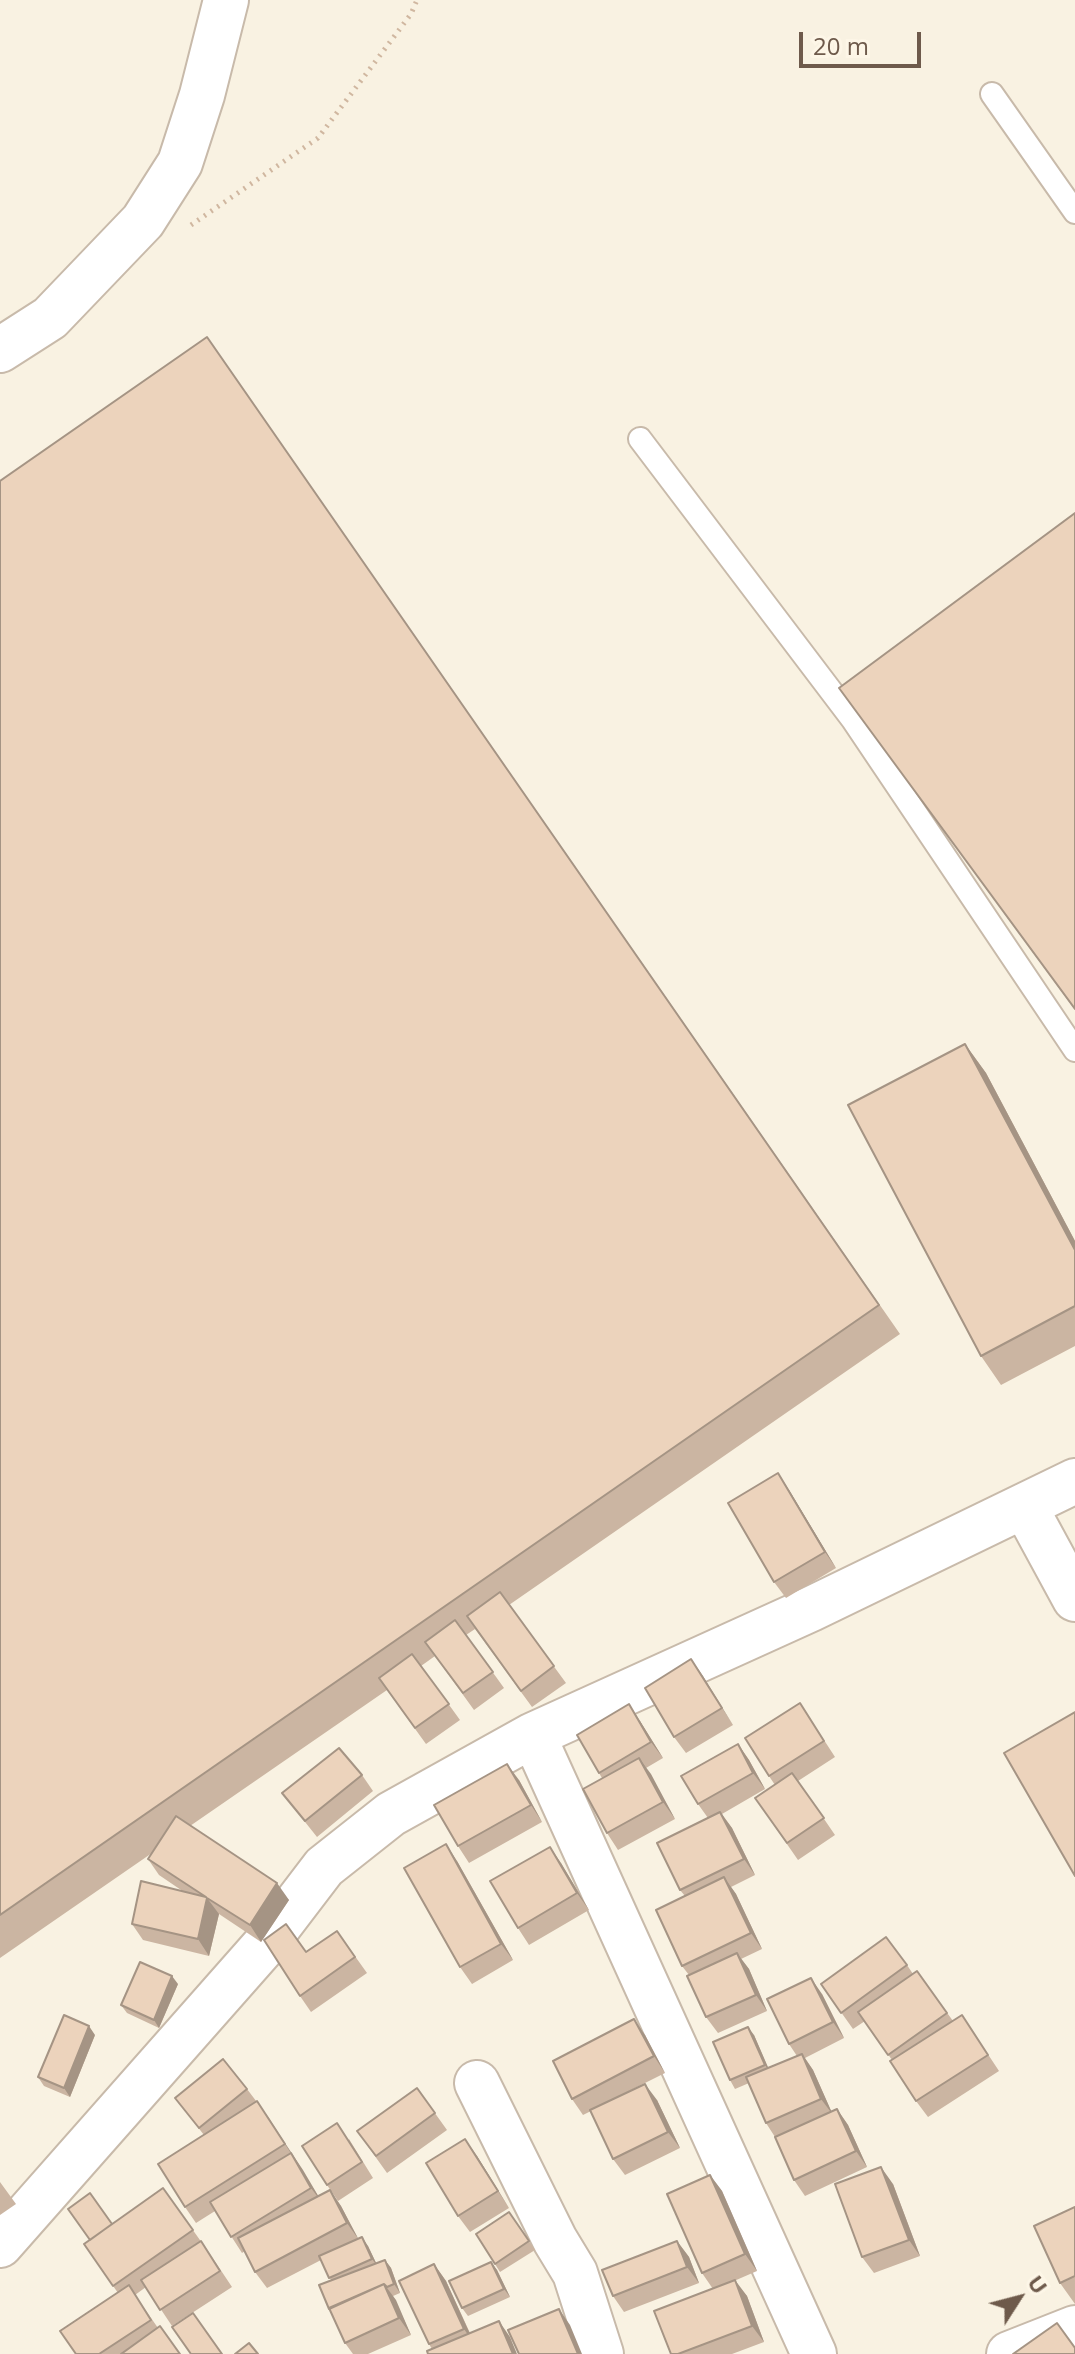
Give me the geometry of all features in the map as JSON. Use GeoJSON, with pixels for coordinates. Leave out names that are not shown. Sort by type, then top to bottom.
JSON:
{"type":"FeatureCollection","features":[{"type":"Feature","properties":{"kind":"street"},"geometry":{"type":"LineString","coordinates":[[0,350],[50,318],[143,221],[180,163],[202,95],[226,0]]}},
{"type":"Feature","properties":{"kind":"street"},"geometry":{"type":"LineString","coordinates":[[0,2245],[263,1947],[324,1867],[391,1814],[533,1735],[811,1609],[1075,1481]]}},
{"type":"Feature","properties":{"kind":"street"},"geometry":{"type":"LineString","coordinates":[[1025,1507],[1075,1599]]}},
{"type":"Feature","properties":{"kind":"street"},"geometry":{"type":"LineString","coordinates":[[533,1735],[814,2354]]}},
{"type":"Feature","properties":{"kind":"street"},"geometry":{"type":"LineString","coordinates":[[477,2083],[555,2240],[575,2273],[601,2354]]}},
{"type":"Feature","properties":{"kind":"street"},"geometry":{"type":"LineString","coordinates":[[1009,2354],[1075,2328]]}},
{"type":"Feature","properties":{"kind":"lane"},"geometry":{"type":"LineString","coordinates":[[992,94],[1075,212]]}},
{"type":"Feature","properties":{"kind":"lane"},"geometry":{"type":"LineString","coordinates":[[640,439],[853,720],[1075,1050]]}},
{"type":"Feature","properties":{"kind":"path"},"geometry":{"type":"LineString","coordinates":[[143,221],[194,225],[318,138],[411,14],[417,0]]}},
{"type":"Feature","properties":{"kind":"building"},"geometry":{"type":"Polygon","coordinates":[[[207,337],[879,1305],[0,1915],[0,481],[207,337]]]}},
{"type":"Feature","properties":{"kind":"building"},"geometry":{"type":"Polygon","coordinates":[[[1075,513],[1075,1009],[839,688],[1075,513]]]}},
{"type":"Feature","properties":{"kind":"building"},"geometry":{"type":"Polygon","coordinates":[[[965,1044],[1075,1250],[1075,1306],[981,1356],[848,1105],[965,1044]]]}},
{"type":"Feature","properties":{"kind":"building"},"geometry":{"type":"Polygon","coordinates":[[[778,1473],[825,1552],[774,1582],[728,1503],[778,1473]]]}},
{"type":"Feature","properties":{"kind":"building"},"geometry":{"type":"Polygon","coordinates":[[[500,1592],[554,1666],[521,1691],[467,1616],[500,1592]]]}},
{"type":"Feature","properties":{"kind":"building"},"geometry":{"type":"Polygon","coordinates":[[[455,1620],[493,1672],[463,1693],[425,1642],[455,1620]]]}},
{"type":"Feature","properties":{"kind":"building"},"geometry":{"type":"Polygon","coordinates":[[[412,1654],[449,1704],[415,1728],[379,1678],[412,1654]]]}},
{"type":"Feature","properties":{"kind":"building"},"geometry":{"type":"Polygon","coordinates":[[[691,1659],[722,1708],[674,1737],[645,1688],[691,1659]]]}},
{"type":"Feature","properties":{"kind":"building"},"geometry":{"type":"Polygon","coordinates":[[[800,1703],[824,1741],[769,1776],[745,1738],[800,1703]]]}},
{"type":"Feature","properties":{"kind":"building"},"geometry":{"type":"Polygon","coordinates":[[[629,1704],[651,1742],[599,1773],[577,1735],[629,1704]]]}},
{"type":"Feature","properties":{"kind":"building"},"geometry":{"type":"Polygon","coordinates":[[[1075,1712],[1075,1876],[1004,1753],[1075,1712]]]}},
{"type":"Feature","properties":{"kind":"building"},"geometry":{"type":"Polygon","coordinates":[[[738,1744],[753,1773],[698,1804],[681,1776],[738,1744]]]}},
{"type":"Feature","properties":{"kind":"building"},"geometry":{"type":"Polygon","coordinates":[[[339,1748],[362,1775],[305,1821],[282,1793],[339,1748]]]}},
{"type":"Feature","properties":{"kind":"building"},"geometry":{"type":"Polygon","coordinates":[[[639,1758],[663,1802],[607,1833],[583,1789],[639,1758]]]}},
{"type":"Feature","properties":{"kind":"building"},"geometry":{"type":"Polygon","coordinates":[[[507,1764],[531,1805],[458,1846],[434,1805],[507,1764]]]}},
{"type":"Feature","properties":{"kind":"building"},"geometry":{"type":"Polygon","coordinates":[[[792,1773],[824,1818],[787,1843],[755,1798],[792,1773]]]}},
{"type":"Feature","properties":{"kind":"building"},"geometry":{"type":"Polygon","coordinates":[[[720,1812],[744,1859],[680,1890],[657,1843],[720,1812]]]}},
{"type":"Feature","properties":{"kind":"building"},"geometry":{"type":"Polygon","coordinates":[[[176,1816],[277,1883],[250,1925],[207,1898],[198,1939],[132,1924],[141,1881],[206,1897],[148,1859],[176,1816]]]}},
{"type":"Feature","properties":{"kind":"building"},"geometry":{"type":"Polygon","coordinates":[[[446,1844],[501,1944],[460,1967],[404,1868],[446,1844]]]}},
{"type":"Feature","properties":{"kind":"building"},"geometry":{"type":"Polygon","coordinates":[[[550,1847],[577,1893],[518,1928],[490,1881],[550,1847]]]}},
{"type":"Feature","properties":{"kind":"building"},"geometry":{"type":"Polygon","coordinates":[[[724,1877],[751,1933],[682,1966],[656,1910],[724,1877]]]}},
{"type":"Feature","properties":{"kind":"building"},"geometry":{"type":"Polygon","coordinates":[[[286,1924],[306,1952],[337,1931],[355,1957],[300,1996],[264,1940],[286,1924]]]}},
{"type":"Feature","properties":{"kind":"building"},"geometry":{"type":"Polygon","coordinates":[[[886,1937],[907,1965],[841,2013],[821,1984],[886,1937]]]}},
{"type":"Feature","properties":{"kind":"building"},"geometry":{"type":"Polygon","coordinates":[[[737,1953],[756,1995],[706,2017],[687,1976],[737,1953]]]}},
{"type":"Feature","properties":{"kind":"building"},"geometry":{"type":"Polygon","coordinates":[[[140,1962],[172,1976],[154,2020],[121,2005],[140,1962]]]}},
{"type":"Feature","properties":{"kind":"building"},"geometry":{"type":"Polygon","coordinates":[[[917,1971],[947,2013],[888,2055],[858,2012],[917,1971]]]}},
{"type":"Feature","properties":{"kind":"building"},"geometry":{"type":"Polygon","coordinates":[[[811,1978],[833,2022],[789,2044],[767,1999],[811,1978]]]}},
{"type":"Feature","properties":{"kind":"building"},"geometry":{"type":"Polygon","coordinates":[[[64,2015],[89,2026],[64,2088],[38,2077],[64,2015]]]}},
{"type":"Feature","properties":{"kind":"building"},"geometry":{"type":"Polygon","coordinates":[[[962,2015],[988,2055],[916,2101],[890,2061],[962,2015]]]}},
{"type":"Feature","properties":{"kind":"building"},"geometry":{"type":"Polygon","coordinates":[[[634,2019],[654,2056],[572,2099],[553,2061],[634,2019]]]}},
{"type":"Feature","properties":{"kind":"building"},"geometry":{"type":"Polygon","coordinates":[[[748,2027],[765,2065],[730,2080],[713,2042],[748,2027]]]}},
{"type":"Feature","properties":{"kind":"building"},"geometry":{"type":"Polygon","coordinates":[[[802,2054],[821,2099],[766,2123],[746,2077],[802,2054]]]}},
{"type":"Feature","properties":{"kind":"building"},"geometry":{"type":"Polygon","coordinates":[[[223,2059],[247,2089],[199,2128],[175,2098],[223,2059]]]}},
{"type":"Feature","properties":{"kind":"building"},"geometry":{"type":"Polygon","coordinates":[[[645,2084],[668,2132],[613,2159],[590,2110],[645,2084]]]}},
{"type":"Feature","properties":{"kind":"building"},"geometry":{"type":"Polygon","coordinates":[[[417,2088],[435,2113],[376,2156],[357,2131],[417,2088]]]}},
{"type":"Feature","properties":{"kind":"building"},"geometry":{"type":"Polygon","coordinates":[[[257,2101],[285,2144],[185,2207],[158,2164],[257,2101]]]}},
{"type":"Feature","properties":{"kind":"building"},"geometry":{"type":"Polygon","coordinates":[[[837,2109],[856,2151],[794,2180],[775,2137],[837,2109]]]}},
{"type":"Feature","properties":{"kind":"building"},"geometry":{"type":"Polygon","coordinates":[[[337,2123],[362,2162],[327,2185],[302,2146],[337,2123]]]}},
{"type":"Feature","properties":{"kind":"building"},"geometry":{"type":"Polygon","coordinates":[[[465,2139],[498,2191],[458,2216],[426,2163],[465,2139]]]}},
{"type":"Feature","properties":{"kind":"building"},"geometry":{"type":"Polygon","coordinates":[[[291,2153],[311,2188],[231,2237],[210,2202],[291,2153]]]}},
{"type":"Feature","properties":{"kind":"building"},"geometry":{"type":"Polygon","coordinates":[[[881,2167],[909,2240],[862,2257],[835,2184],[881,2167]]]}},
{"type":"Feature","properties":{"kind":"building"},"geometry":{"type":"Polygon","coordinates":[[[710,2175],[745,2254],[702,2273],[667,2194],[710,2175]]]}},
{"type":"Feature","properties":{"kind":"building"},"geometry":{"type":"Polygon","coordinates":[[[163,2188],[193,2230],[113,2286],[84,2244],[163,2188]]]}},
{"type":"Feature","properties":{"kind":"building"},"geometry":{"type":"Polygon","coordinates":[[[330,2190],[347,2223],[255,2272],[238,2238],[330,2190]]]}},
{"type":"Feature","properties":{"kind":"building"},"geometry":{"type":"Polygon","coordinates":[[[90,2193],[112,2224],[90,2240],[68,2209],[90,2193]]]}},
{"type":"Feature","properties":{"kind":"building"},"geometry":{"type":"Polygon","coordinates":[[[1075,2207],[1075,2276],[1060,2283],[1034,2226],[1075,2207]]]}},
{"type":"Feature","properties":{"kind":"building"},"geometry":{"type":"Polygon","coordinates":[[[509,2212],[529,2241],[495,2264],[476,2234],[509,2212]]]}},
{"type":"Feature","properties":{"kind":"building"},"geometry":{"type":"Polygon","coordinates":[[[362,2237],[372,2259],[329,2278],[319,2256],[362,2237]]]}},
{"type":"Feature","properties":{"kind":"building"},"geometry":{"type":"Polygon","coordinates":[[[201,2241],[220,2271],[160,2310],[141,2280],[201,2241]]]}},
{"type":"Feature","properties":{"kind":"building"},"geometry":{"type":"Polygon","coordinates":[[[677,2241],[687,2267],[613,2296],[602,2270],[677,2241]]]}},
{"type":"Feature","properties":{"kind":"building"},"geometry":{"type":"Polygon","coordinates":[[[385,2260],[394,2284],[387,2287],[384,2284],[329,2309],[319,2285],[385,2260]]]}},
{"type":"Feature","properties":{"kind":"building"},"geometry":{"type":"Polygon","coordinates":[[[491,2262],[504,2289],[462,2308],[449,2281],[491,2262]]]}},
{"type":"Feature","properties":{"kind":"building"},"geometry":{"type":"Polygon","coordinates":[[[434,2264],[464,2329],[429,2344],[399,2281],[434,2264]]]}},
{"type":"Feature","properties":{"kind":"building"},"geometry":{"type":"Polygon","coordinates":[[[735,2280],[752,2326],[671,2354],[654,2311],[735,2280]]]}},
{"type":"Feature","properties":{"kind":"building"},"geometry":{"type":"Polygon","coordinates":[[[384,2284],[399,2318],[345,2343],[329,2308],[384,2284]]]}},
{"type":"Feature","properties":{"kind":"building"},"geometry":{"type":"Polygon","coordinates":[[[129,2285],[151,2320],[99,2354],[76,2354],[60,2331],[129,2285]]]}},
{"type":"Feature","properties":{"kind":"building"},"geometry":{"type":"Polygon","coordinates":[[[559,2309],[578,2354],[519,2354],[508,2330],[559,2309]]]}},
{"type":"Feature","properties":{"kind":"building"},"geometry":{"type":"Polygon","coordinates":[[[193,2313],[222,2354],[191,2354],[172,2327],[193,2313]]]}},
{"type":"Feature","properties":{"kind":"building"},"geometry":{"type":"Polygon","coordinates":[[[499,2321],[513,2354],[428,2354],[427,2351],[499,2321]]]}},
{"type":"Feature","properties":{"kind":"building"},"geometry":{"type":"Polygon","coordinates":[[[1057,2323],[1075,2348],[1075,2354],[1013,2354],[1057,2323]]]}},
{"type":"Feature","properties":{"kind":"building"},"geometry":{"type":"Polygon","coordinates":[[[160,2326],[180,2354],[121,2354],[160,2326]]]}},
{"type":"Feature","properties":{"kind":"building"},"geometry":{"type":"Polygon","coordinates":[[[249,2343],[258,2354],[235,2354],[249,2343]]]}}]}
